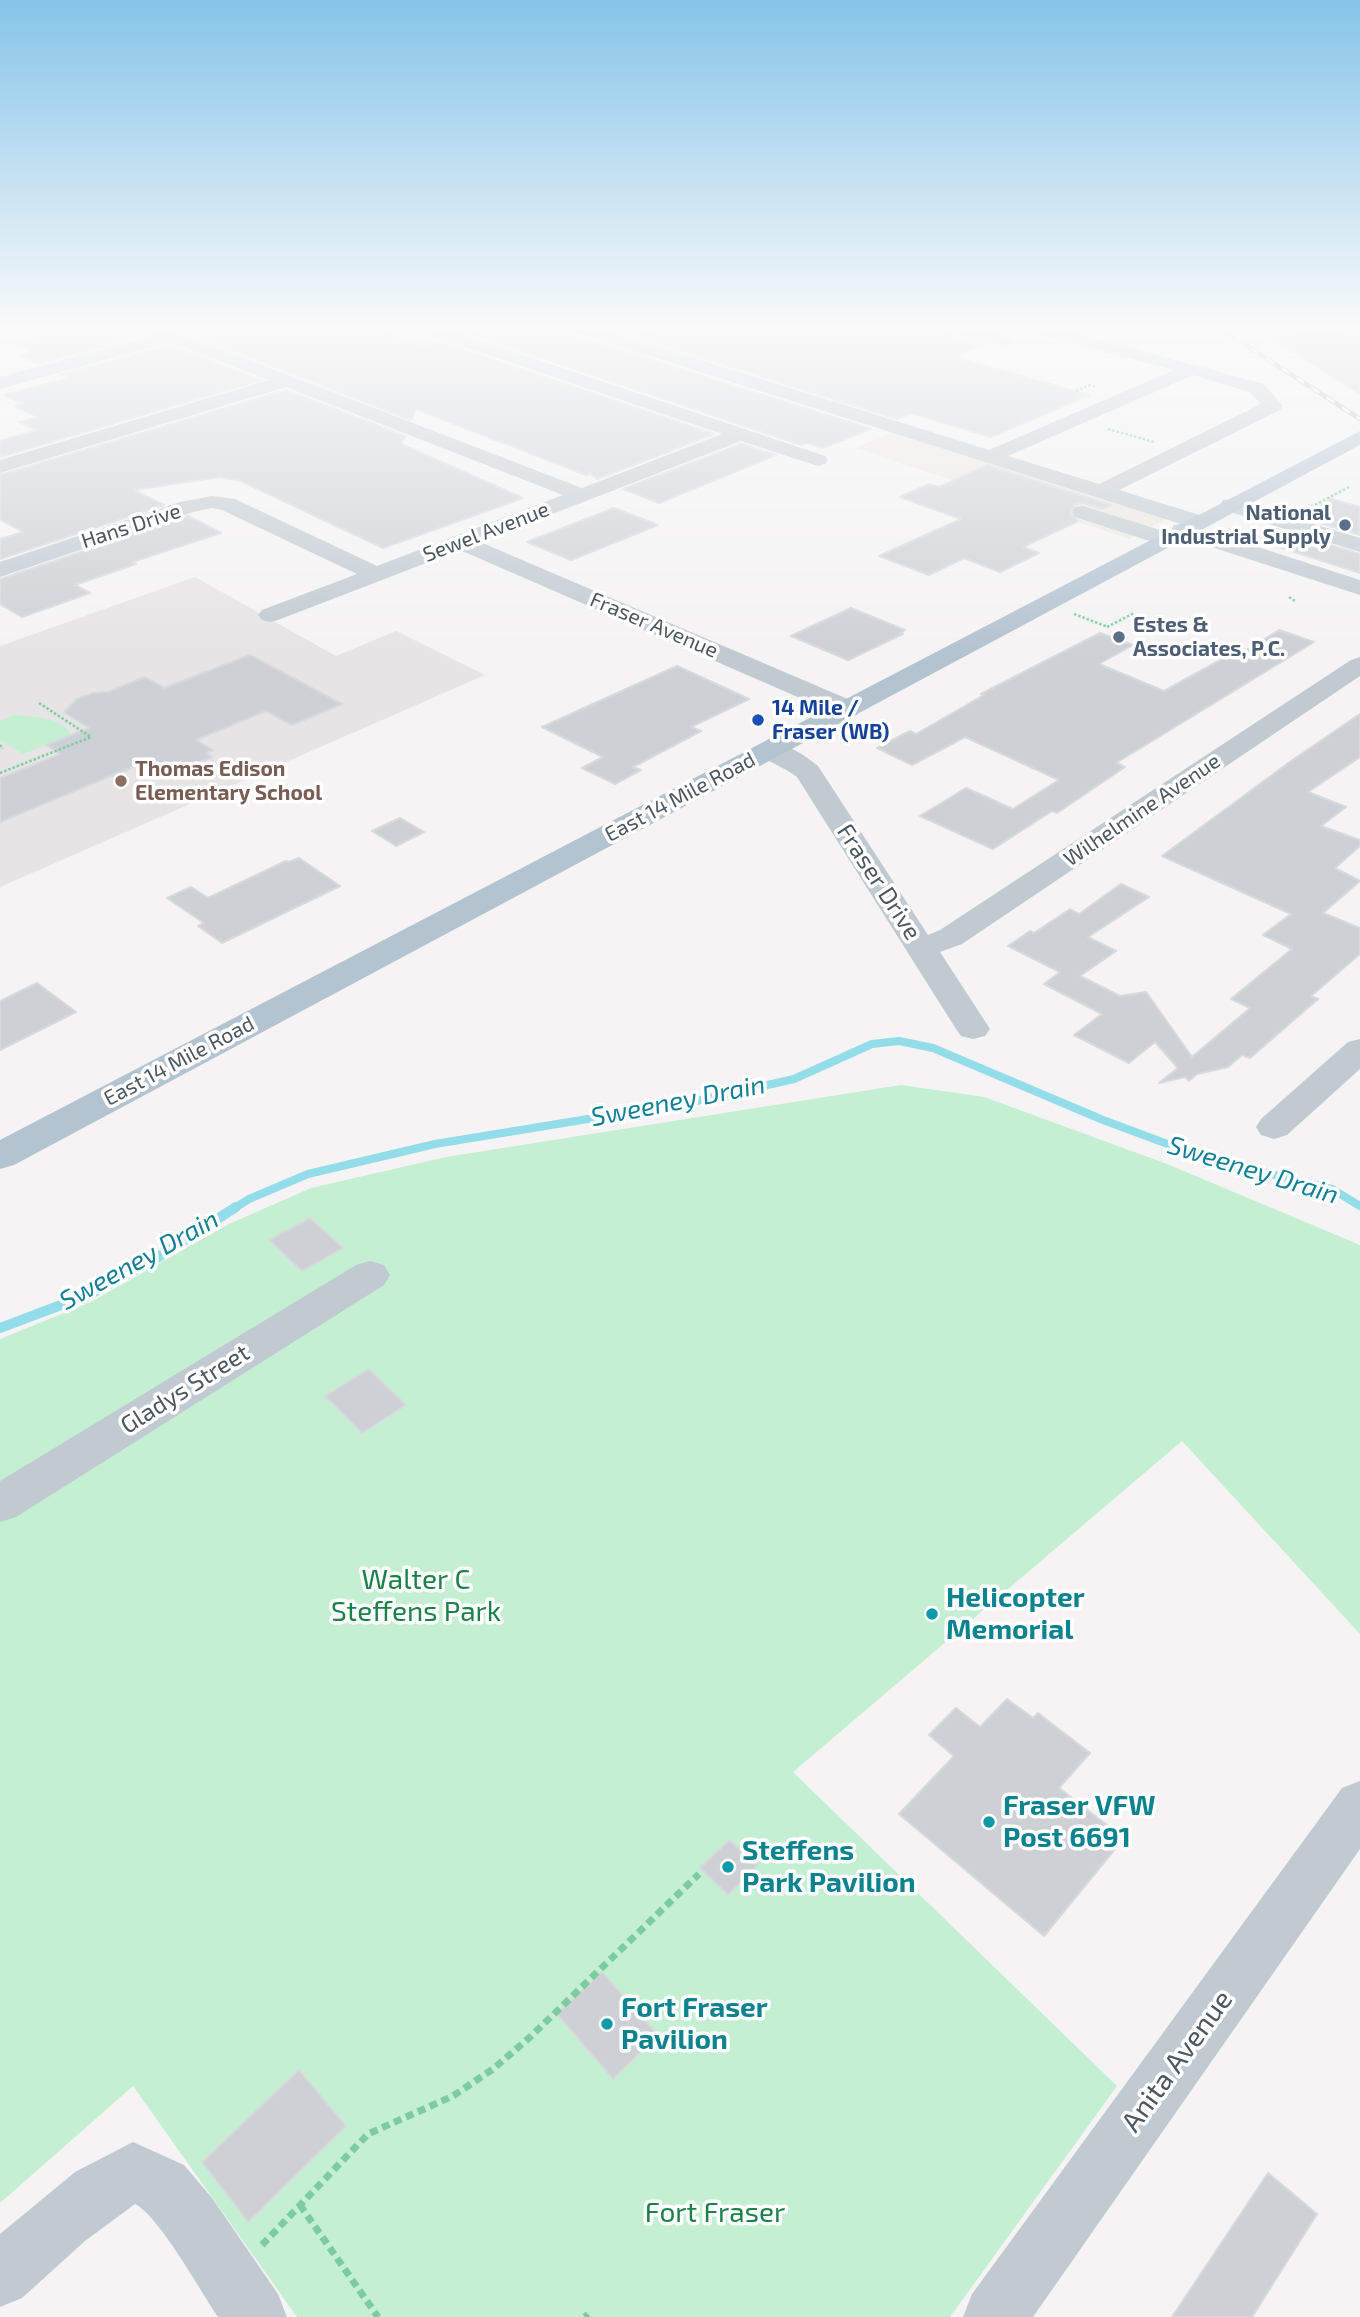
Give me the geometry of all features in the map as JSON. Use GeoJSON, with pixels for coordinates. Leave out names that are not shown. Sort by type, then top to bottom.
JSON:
{"type":"FeatureCollection","features":[{"type":"Feature","properties":{"kind":"main road","name":"East 14 Mile Road"},"geometry":{"type":"LineString","coordinates":[[0,1156],[1360,437]]}},
{"type":"Feature","properties":{"kind":"street"},"geometry":{"type":"LineString","coordinates":[[0,467],[100,437]]}},
{"type":"Feature","properties":{"kind":"street"},"geometry":{"type":"LineString","coordinates":[[432,437],[582,495]]}},
{"type":"Feature","properties":{"kind":"street","name":"Sewel Avenue"},"geometry":{"type":"LineString","coordinates":[[270,615],[732,437]]}},
{"type":"Feature","properties":{"kind":"street"},"geometry":{"type":"LineString","coordinates":[[749,437],[818,460]]}},
{"type":"Feature","properties":{"kind":"street"},"geometry":{"type":"LineString","coordinates":[[926,437],[1100,492],[1182,530]]}},
{"type":"Feature","properties":{"kind":"street"},"geometry":{"type":"LineString","coordinates":[[989,457],[1035,437]]}},
{"type":"Feature","properties":{"kind":"street"},"geometry":{"type":"LineString","coordinates":[[1100,492],[1210,437]]}},
{"type":"Feature","properties":{"kind":"street","name":"Hans Drive"},"geometry":{"type":"LineString","coordinates":[[0,570],[188,507],[212,502],[227,504],[376,574]]}},
{"type":"Feature","properties":{"kind":"street"},"geometry":{"type":"LineString","coordinates":[[1062,505],[1182,530],[1360,588]]}},
{"type":"Feature","properties":{"kind":"street"},"geometry":{"type":"LineString","coordinates":[[1231,505],[1360,545]]}},
{"type":"Feature","properties":{"kind":"street","name":"Fraser Avenue"},"geometry":{"type":"LineString","coordinates":[[461,542],[848,709]]}},
{"type":"Feature","properties":{"kind":"street","name":"Wilhelmine Avenue"},"geometry":{"type":"LineString","coordinates":[[921,948],[951,937],[1360,665]]}},
{"type":"Feature","properties":{"kind":"street","name":"Fraser Drive"},"geometry":{"type":"LineString","coordinates":[[770,750],[796,762],[808,772],[973,1029]]}},
{"type":"Feature","properties":{"kind":"street"},"geometry":{"type":"LineString","coordinates":[[1274,1126],[1360,1050]]}},
{"type":"Feature","properties":{"kind":"street","name":"Gladys Street"},"geometry":{"type":"LineString","coordinates":[[0,1504],[370,1275]]}},
{"type":"Feature","properties":{"kind":"street","name":"Anita Avenue"},"geometry":{"type":"LineString","coordinates":[[995,2317],[1360,1805]]}},
{"type":"Feature","properties":{"kind":"street"},"geometry":{"type":"LineString","coordinates":[[0,2276],[78,2206],[108,2184],[133,2172],[163,2186],[190,2220],[241,2297]]}},
{"type":"Feature","properties":{"kind":"path"},"geometry":{"type":"LineString","coordinates":[[1138,437],[1161,444]]}},
{"type":"Feature","properties":{"kind":"path"},"geometry":{"type":"LineString","coordinates":[[1311,507],[1349,487]]}},
{"type":"Feature","properties":{"kind":"path"},"geometry":{"type":"LineString","coordinates":[[1289,597],[1295,601]]}},
{"type":"Feature","properties":{"kind":"path"},"geometry":{"type":"LineString","coordinates":[[1064,610],[1108,628],[1134,613]]}},
{"type":"Feature","properties":{"kind":"path"},"geometry":{"type":"LineString","coordinates":[[0,773],[91,737],[39,703]]}},
{"type":"Feature","properties":{"kind":"path"},"geometry":{"type":"LineString","coordinates":[[241,2297],[300,2205],[368,2134],[453,2096],[493,2069],[699,1874]]}},
{"type":"Feature","properties":{"kind":"path"},"geometry":{"type":"LineString","coordinates":[[300,2205],[378,2317]]}},
{"type":"Feature","properties":{"kind":"shaded area"},"geometry":{"type":"Polygon","coordinates":[[[883,437],[906,437],[1166,519],[1129,539],[855,448],[883,437]]]}},
{"type":"Feature","properties":{"kind":"shaded area","name":"Thomas Edison Elementary School"},"geometry":{"type":"Polygon","coordinates":[[[195,577],[336,656],[396,631],[485,675],[0,887],[0,646],[195,577]]]}},
{"type":"Feature","properties":{"kind":"green space"},"geometry":{"type":"Polygon","coordinates":[[[13,715],[53,721],[71,735],[23,754],[0,740],[0,721],[13,715]]]}},
{"type":"Feature","properties":{"kind":"green space","name":"Walter C Steffens Park"},"geometry":{"type":"Polygon","coordinates":[[[901,1085],[984,1097],[1167,1164],[1360,1245],[1360,1634],[1182,1441],[793,1772],[1117,2086],[950,2317],[297,2317],[133,2086],[0,2203],[0,1339],[91,1302],[229,1224],[311,1188],[446,1157],[901,1085]]]}},
{"type":"Feature","properties":{"kind":"building"},"geometry":{"type":"Polygon","coordinates":[[[13,437],[67,437],[0,457],[0,441],[13,437]]]}},
{"type":"Feature","properties":{"kind":"building"},"geometry":{"type":"Polygon","coordinates":[[[127,437],[404,437],[401,444],[523,498],[383,548],[241,481],[220,477],[134,490],[164,505],[0,559],[0,539],[23,532],[0,519],[0,475],[127,437]]]}},
{"type":"Feature","properties":{"kind":"building"},"geometry":{"type":"Polygon","coordinates":[[[488,437],[706,437],[597,479],[590,473],[586,475],[488,437]]]}},
{"type":"Feature","properties":{"kind":"building"},"geometry":{"type":"Polygon","coordinates":[[[778,437],[850,437],[822,448],[807,443],[801,445],[778,437]]]}},
{"type":"Feature","properties":{"kind":"building"},"geometry":{"type":"Polygon","coordinates":[[[741,444],[776,455],[659,503],[623,489],[741,444]]]}},
{"type":"Feature","properties":{"kind":"building"},"geometry":{"type":"Polygon","coordinates":[[[987,465],[1111,505],[1102,509],[1084,503],[1075,504],[1070,513],[1078,521],[1023,547],[1039,553],[1000,572],[964,558],[929,575],[879,556],[961,519],[900,497],[929,484],[939,487],[987,465]]]}},
{"type":"Feature","properties":{"kind":"building","name":"National Industrial Supply"},"geometry":{"type":"Polygon","coordinates":[[[1332,499],[1360,507],[1360,535],[1299,517],[1332,499]]]}},
{"type":"Feature","properties":{"kind":"building"},"geometry":{"type":"Polygon","coordinates":[[[614,508],[658,525],[571,560],[527,542],[614,508]]]}},
{"type":"Feature","properties":{"kind":"building"},"geometry":{"type":"Polygon","coordinates":[[[188,516],[221,533],[132,562],[136,564],[75,585],[90,593],[22,617],[0,604],[0,579],[188,516]]]}},
{"type":"Feature","properties":{"kind":"building"},"geometry":{"type":"Polygon","coordinates":[[[1277,529],[1360,554],[1360,573],[1257,540],[1277,529]]]}},
{"type":"Feature","properties":{"kind":"building"},"geometry":{"type":"Polygon","coordinates":[[[851,608],[905,630],[900,633],[903,634],[848,660],[791,636],[851,608]]]}},
{"type":"Feature","properties":{"kind":"building"},"geometry":{"type":"Polygon","coordinates":[[[1279,630],[1314,642],[1116,763],[1125,767],[1057,813],[1052,811],[993,849],[920,816],[966,788],[1013,809],[1059,780],[965,737],[912,765],[877,748],[910,731],[916,734],[984,695],[981,694],[1100,633],[1133,645],[1099,664],[1164,691],[1235,652],[1240,654],[1279,630]]]}},
{"type":"Feature","properties":{"kind":"building","name":"Thomas Edison Elementary School"},"geometry":{"type":"Polygon","coordinates":[[[250,655],[342,704],[292,725],[266,711],[196,740],[213,750],[206,753],[212,757],[171,774],[165,770],[158,773],[142,763],[0,822],[0,778],[60,754],[46,745],[89,728],[64,712],[77,699],[93,693],[108,692],[145,677],[164,688],[250,655]]]}},
{"type":"Feature","properties":{"kind":"building"},"geometry":{"type":"Polygon","coordinates":[[[677,666],[749,699],[691,727],[701,731],[633,767],[641,770],[615,784],[582,768],[603,757],[542,727],[677,666]]]}},
{"type":"Feature","properties":{"kind":"building"},"geometry":{"type":"Polygon","coordinates":[[[1360,714],[1360,757],[1308,792],[1346,807],[1321,826],[1360,840],[1360,846],[1335,868],[1360,881],[1323,913],[1360,928],[1360,954],[1311,996],[1318,999],[1250,1058],[1242,1055],[1228,1067],[1197,1074],[1189,1081],[1185,1077],[1159,1083],[1178,1068],[1155,1042],[1129,1063],[1074,1035],[1102,1014],[1044,984],[1060,972],[1008,946],[1030,931],[1034,933],[1070,909],[1079,914],[1121,884],[1149,897],[1088,937],[1116,951],[1080,976],[1120,996],[1146,992],[1192,1057],[1250,1008],[1231,999],[1292,949],[1263,935],[1291,914],[1162,856],[1360,714]]]}},
{"type":"Feature","properties":{"kind":"building"},"geometry":{"type":"Polygon","coordinates":[[[400,818],[424,832],[396,846],[372,831],[400,818]]]}},
{"type":"Feature","properties":{"kind":"building"},"geometry":{"type":"Polygon","coordinates":[[[299,858],[340,886],[222,943],[198,926],[204,923],[167,898],[191,887],[208,898],[286,861],[299,858]]]}},
{"type":"Feature","properties":{"kind":"building"},"geometry":{"type":"Polygon","coordinates":[[[37,983],[76,1012],[0,1050],[0,1001],[37,983]]]}},
{"type":"Feature","properties":{"kind":"building"},"geometry":{"type":"Polygon","coordinates":[[[310,1218],[343,1248],[302,1271],[269,1240],[310,1218]]]}},
{"type":"Feature","properties":{"kind":"building"},"geometry":{"type":"Polygon","coordinates":[[[369,1369],[406,1405],[362,1433],[325,1396],[369,1369]]]}},
{"type":"Feature","properties":{"kind":"building","name":"Fraser VFW Post 6691"},"geometry":{"type":"Polygon","coordinates":[[[1007,1699],[1033,1718],[1038,1713],[1090,1753],[1059,1788],[1124,1838],[1044,1936],[899,1814],[954,1756],[929,1735],[956,1708],[980,1727],[1007,1699]]]}},
{"type":"Feature","properties":{"kind":"building","name":"Steffens Park Pavilion"},"geometry":{"type":"Polygon","coordinates":[[[729,1840],[757,1866],[728,1895],[700,1868],[729,1840]]]}},
{"type":"Feature","properties":{"kind":"building","name":"Fort Fraser Pavilion"},"geometry":{"type":"Polygon","coordinates":[[[602,1972],[658,2035],[613,2079],[557,2014],[602,1972]]]}},
{"type":"Feature","properties":{"kind":"building"},"geometry":{"type":"Polygon","coordinates":[[[299,2070],[346,2126],[248,2222],[202,2162],[299,2070]]]}},
{"type":"Feature","properties":{"kind":"building"},"geometry":{"type":"Polygon","coordinates":[[[1268,2173],[1317,2214],[1252,2317],[1172,2317],[1268,2173]]]}},
{"type":"Feature","properties":{"kind":"waterway","name":"Sweeney Drain"},"geometry":{"type":"LineString","coordinates":[[233,1209],[249,1199],[308,1174],[435,1144],[692,1102],[794,1079],[872,1044],[899,1041],[933,1048],[1103,1120],[1205,1158],[1332,1189],[1360,1206]]}},
{"type":"Feature","properties":{"kind":"waterway","name":"Sweeney Drain"},"geometry":{"type":"LineString","coordinates":[[0,1328],[90,1294],[152,1261],[236,1207]]}},
{"type":"Feature","properties":{"kind":"place","name":"National Industrial Supply"},"geometry":{"type":"Point","coordinates":[1345,525]}},
{"type":"Feature","properties":{"kind":"place","name":"Estes & Associates, P.C."},"geometry":{"type":"Point","coordinates":[1119,637]}},
{"type":"Feature","properties":{"kind":"place","name":"14 Mile / Fraser (WB)"},"geometry":{"type":"Point","coordinates":[758,720]}},
{"type":"Feature","properties":{"kind":"place","name":"Thomas Edison Elementary School"},"geometry":{"type":"Point","coordinates":[121,781]}},
{"type":"Feature","properties":{"kind":"place","name":"Helicopter Memorial"},"geometry":{"type":"Point","coordinates":[932,1614]}},
{"type":"Feature","properties":{"kind":"place","name":"Fraser VFW Post 6691"},"geometry":{"type":"Point","coordinates":[989,1822]}},
{"type":"Feature","properties":{"kind":"place","name":"Steffens Park Pavilion"},"geometry":{"type":"Point","coordinates":[728,1867]}},
{"type":"Feature","properties":{"kind":"place","name":"Fort Fraser Pavilion"},"geometry":{"type":"Point","coordinates":[607,2024]}},
{"type":"Feature","properties":{"kind":"park label","name":"Fort Fraser"},"geometry":{"type":"Point","coordinates":[715,2213]}}]}
